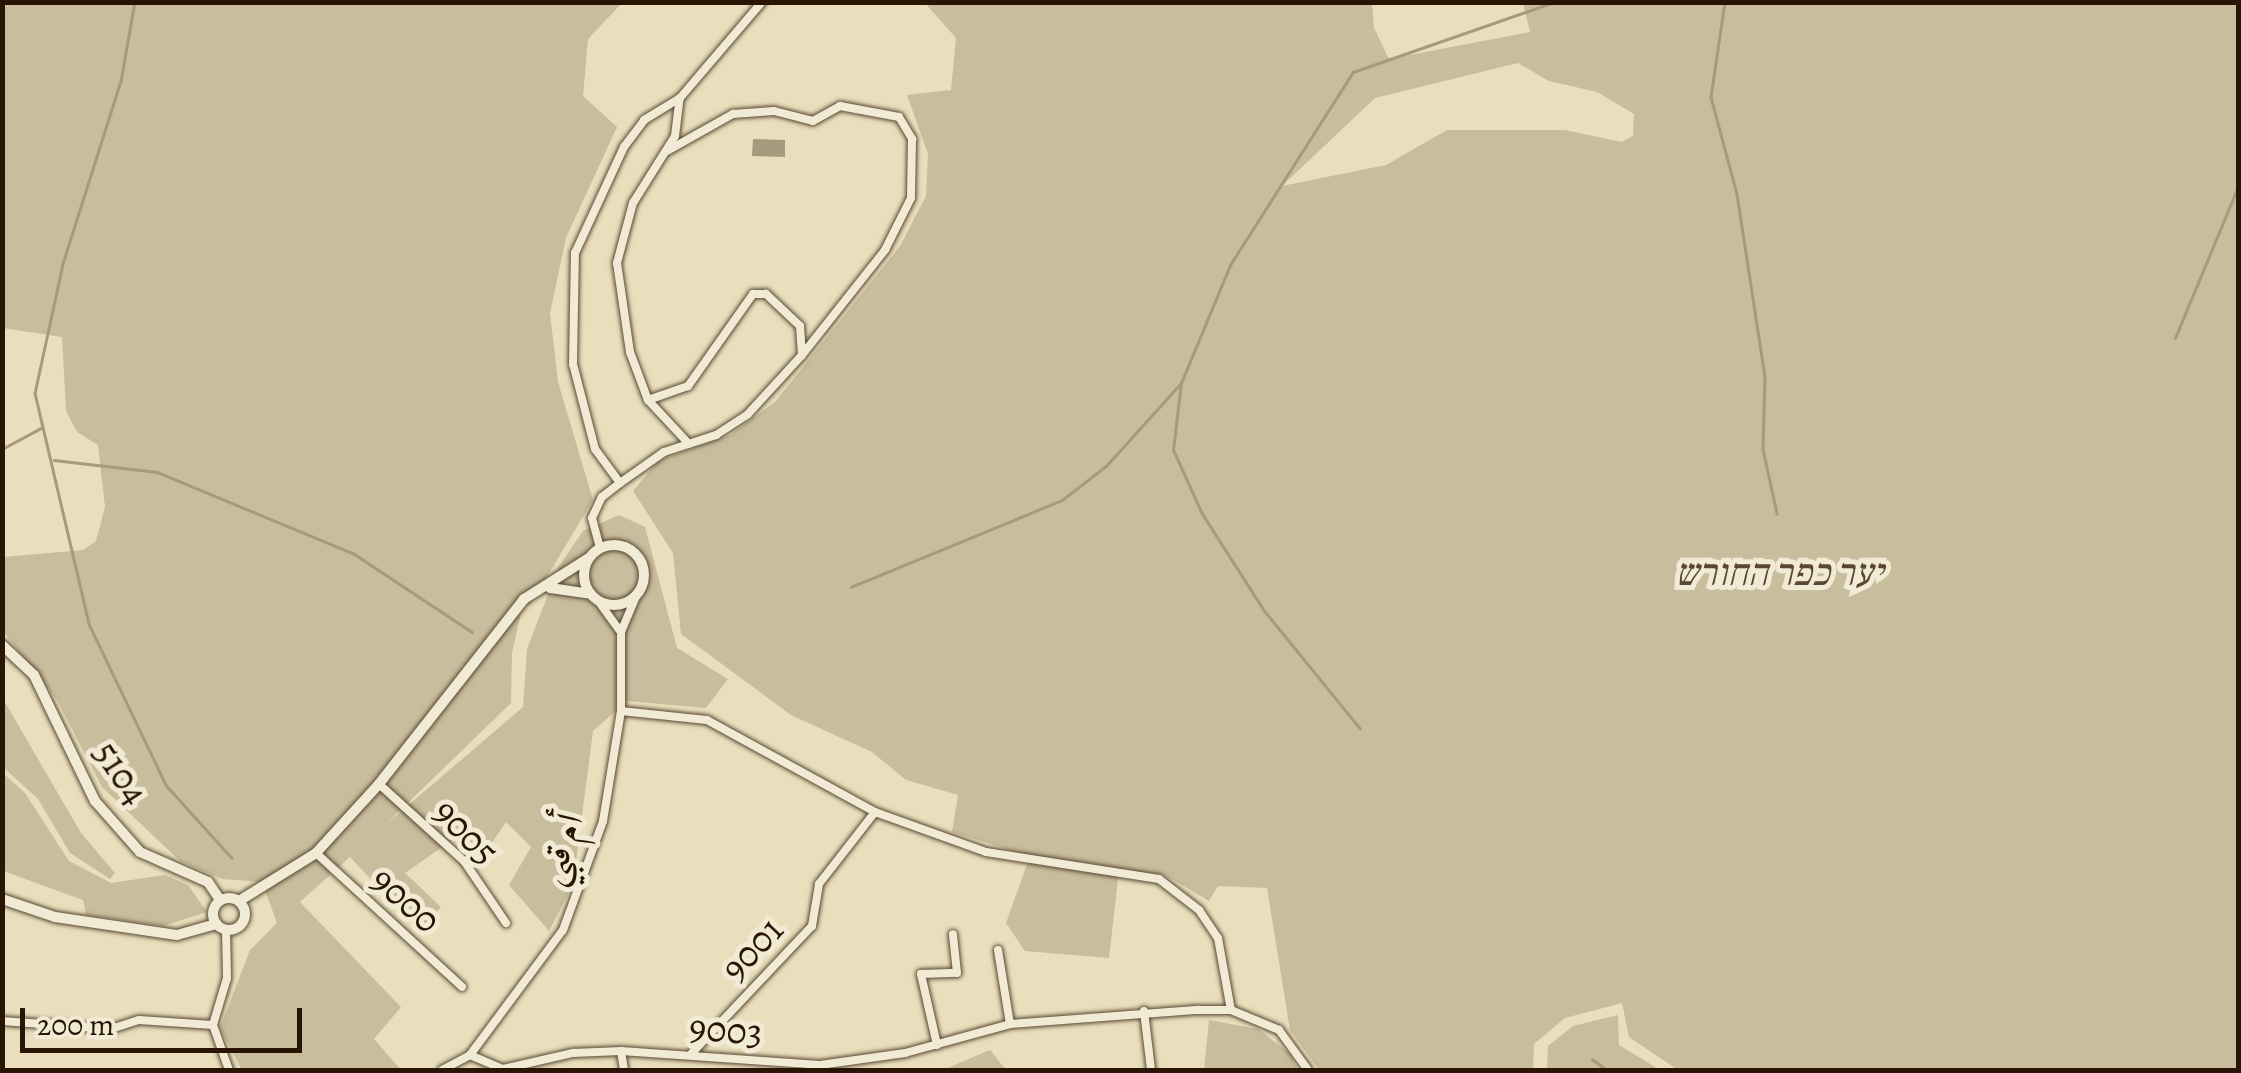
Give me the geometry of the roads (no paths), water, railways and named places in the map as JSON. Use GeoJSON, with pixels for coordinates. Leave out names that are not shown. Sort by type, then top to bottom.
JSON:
{"type":"FeatureCollection","features":[{"type":"Feature","properties":{"kind":"street"},"geometry":{"type":"LineString","coordinates":[[620,483],[595,448],[574,364],[575,253],[624,148],[644,120],[680,98],[762,2]]}},
{"type":"Feature","properties":{"kind":"street"},"geometry":{"type":"LineString","coordinates":[[680,98],[668,151],[633,203],[617,263],[630,352],[648,400],[689,444]]}},
{"type":"Feature","properties":{"kind":"street"},"geometry":{"type":"LineString","coordinates":[[600,548],[592,518],[602,497],[620,483],[748,414],[802,355],[885,250],[911,198],[912,139],[899,117],[840,106],[813,122],[774,111],[733,114],[668,151]]}},
{"type":"Feature","properties":{"kind":"street"},"geometry":{"type":"LineString","coordinates":[[648,400],[688,386],[753,294],[766,294],[800,326],[802,355]]}},
{"type":"Feature","properties":{"kind":"street"},"geometry":{"type":"LineString","coordinates":[[229,1070],[213,1025],[227,978],[220,900],[239,901],[316,853],[379,784],[480,648],[540,591],[600,548],[614,544],[634,552],[643,568],[638,594],[620,604],[569,586],[540,591]]}},
{"type":"Feature","properties":{"kind":"street"},"geometry":{"type":"LineString","coordinates":[[588,559],[584,580],[621,632]]}},
{"type":"Feature","properties":{"kind":"street","name":"أم قبي"},"geometry":{"type":"LineString","coordinates":[[470,1054],[563,930],[604,821],[622,711],[621,632],[638,594]]}},
{"type":"Feature","properties":{"kind":"street","name":"5104"},"geometry":{"type":"LineString","coordinates":[[2,645],[34,676],[95,801],[140,852],[208,882],[220,900]]}},
{"type":"Feature","properties":{"kind":"street"},"geometry":{"type":"LineString","coordinates":[[622,711],[707,720],[875,812],[986,852],[1158,879],[1199,910],[1218,938],[1231,1010]]}},
{"type":"Feature","properties":{"kind":"street","name":"9005"},"geometry":{"type":"LineString","coordinates":[[379,784],[464,861],[506,923]]}},
{"type":"Feature","properties":{"kind":"street","name":"9001"},"geometry":{"type":"LineString","coordinates":[[691,1054],[812,926],[819,884],[875,812]]}},
{"type":"Feature","properties":{"kind":"street","name":"9000"},"geometry":{"type":"LineString","coordinates":[[316,853],[462,987]]}},
{"type":"Feature","properties":{"kind":"street"},"geometry":{"type":"LineString","coordinates":[[2,899],[55,918],[177,935],[242,922],[239,901]]}},
{"type":"Feature","properties":{"kind":"street"},"geometry":{"type":"LineString","coordinates":[[937,1045],[922,974],[957,973],[953,934]]}},
{"type":"Feature","properties":{"kind":"street"},"geometry":{"type":"LineString","coordinates":[[998,950],[1010,1024]]}},
{"type":"Feature","properties":{"kind":"street","name":"9003"},"geometry":{"type":"LineString","coordinates":[[470,1054],[503,1069],[573,1052],[621,1050],[820,1065],[937,1045],[1010,1024],[1144,1011],[1231,1010],[1279,1030],[1308,1070]]}},
{"type":"Feature","properties":{"kind":"street"},"geometry":{"type":"LineString","coordinates":[[1144,1011],[1151,1070]]}},
{"type":"Feature","properties":{"kind":"street"},"geometry":{"type":"LineString","coordinates":[[2,1021],[111,1029],[140,1020],[213,1025]]}},
{"type":"Feature","properties":{"kind":"street"},"geometry":{"type":"LineString","coordinates":[[621,1050],[624,1070]]}},
{"type":"Feature","properties":{"kind":"street"},"geometry":{"type":"LineString","coordinates":[[442,1070],[470,1054]]}},
{"type":"Feature","properties":{"kind":"waterway"},"geometry":{"type":"LineString","coordinates":[[135,2],[121,81],[63,264],[35,393],[89,624],[166,785],[232,858]]}},
{"type":"Feature","properties":{"kind":"waterway"},"geometry":{"type":"LineString","coordinates":[[1360,729],[1264,611],[1202,514],[1173,450],[1181,383],[1230,265],[1353,72],[1554,2]]}},
{"type":"Feature","properties":{"kind":"waterway"},"geometry":{"type":"LineString","coordinates":[[1725,2],[1711,97],[1737,194],[1765,378],[1763,449],[1777,513]]}},
{"type":"Feature","properties":{"kind":"waterway"},"geometry":{"type":"LineString","coordinates":[[2175,338],[2238,187]]}},
{"type":"Feature","properties":{"kind":"waterway"},"geometry":{"type":"LineString","coordinates":[[851,587],[1062,500],[1106,466],[1180,384]]}},
{"type":"Feature","properties":{"kind":"waterway"},"geometry":{"type":"LineString","coordinates":[[2,449],[41,428]]}},
{"type":"Feature","properties":{"kind":"waterway"},"geometry":{"type":"LineString","coordinates":[[54,460],[157,472],[353,553],[472,632]]}},
{"type":"Feature","properties":{"kind":"waterway"},"geometry":{"type":"LineString","coordinates":[[1592,1059],[1607,1070]]}},
{"type":"Feature","properties":{"kind":"park label","name":"יער כפר החורש"},"geometry":{"type":"Point","coordinates":[1779,573]}}]}
